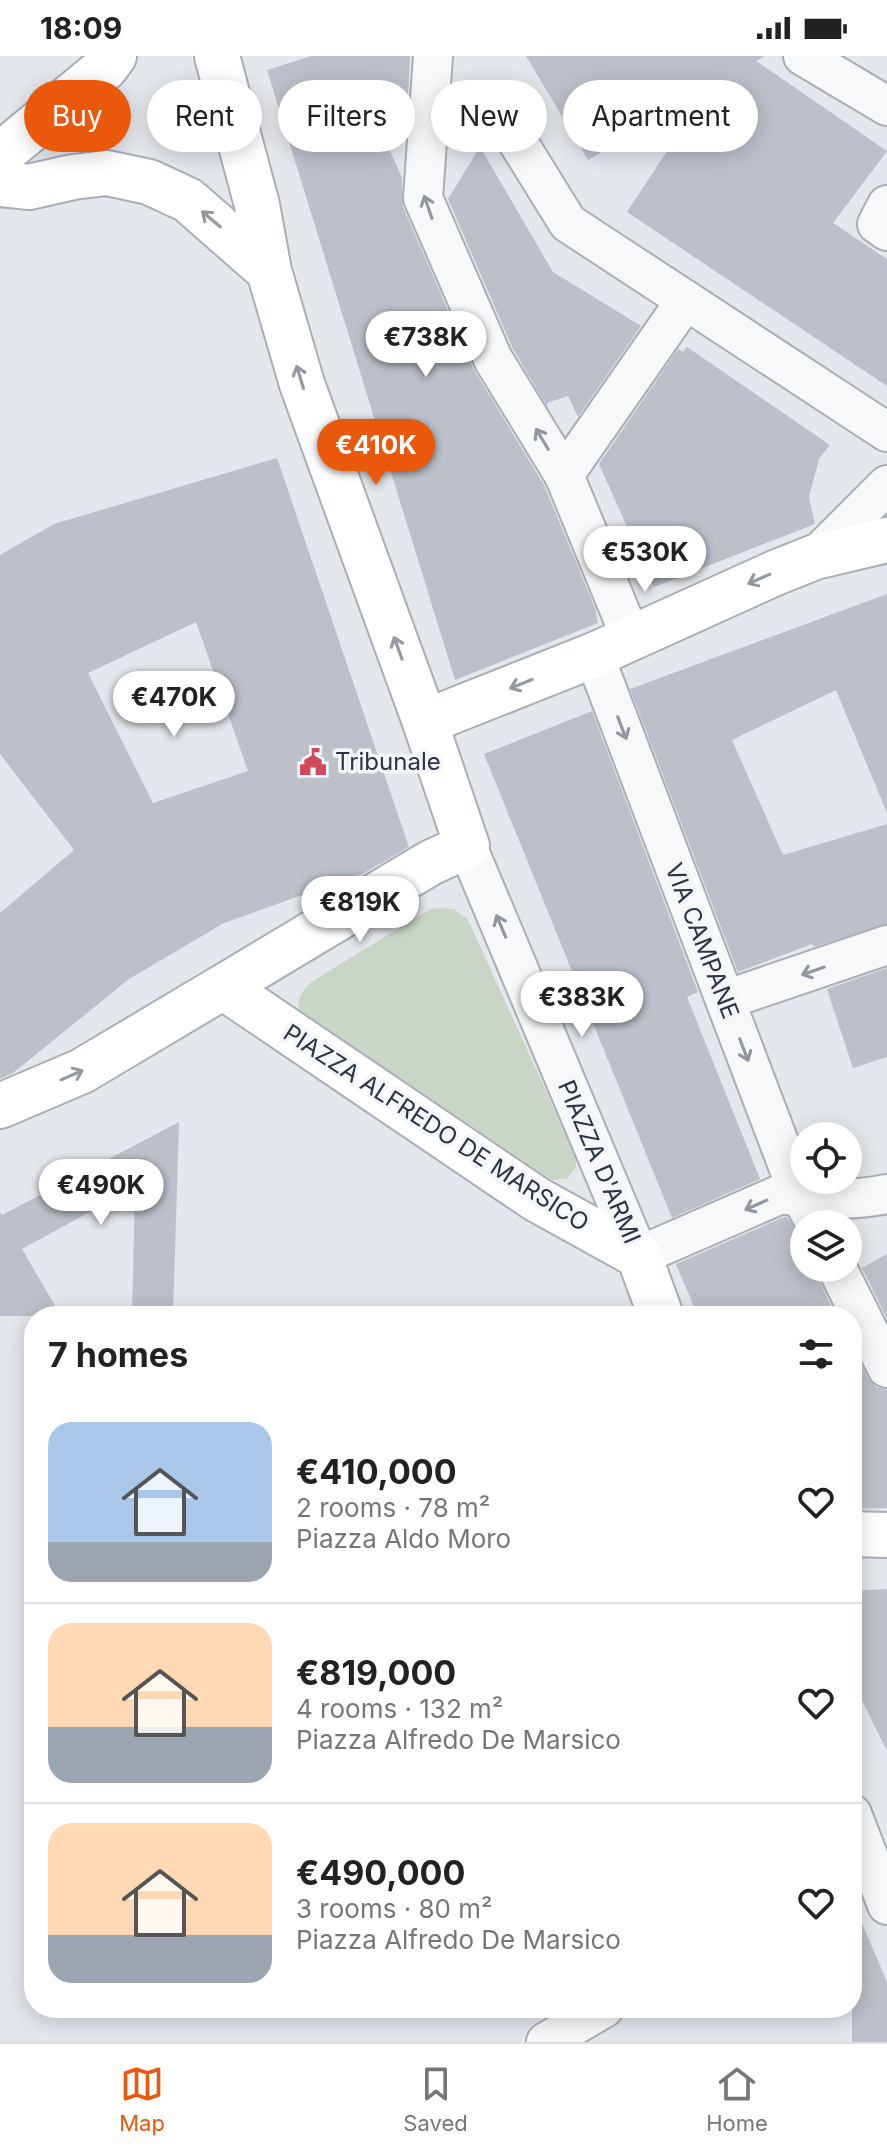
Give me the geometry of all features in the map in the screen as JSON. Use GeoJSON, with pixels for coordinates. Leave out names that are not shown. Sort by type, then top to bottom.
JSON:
{"type":"FeatureCollection","features":[{"type":"Feature","properties":{"kind":"street"},"geometry":{"type":"LineString","coordinates":[[0,155],[105,68],[114,56]]}},
{"type":"Feature","properties":{"kind":"street","name":"VIA CAMPANE"},"geometry":{"type":"LineString","coordinates":[[433,56],[423,198],[493,359],[564,475],[613,646],[725,1000],[796,1187],[808,1210]]}},
{"type":"Feature","properties":{"kind":"street"},"geometry":{"type":"LineString","coordinates":[[803,56],[887,106]]}},
{"type":"Feature","properties":{"kind":"street"},"geometry":{"type":"LineString","coordinates":[[0,1106],[82,1071],[430,863],[467,846],[302,384],[269,271],[257,205],[222,57]]}},
{"type":"Feature","properties":{"kind":"street"},"geometry":{"type":"LineString","coordinates":[[524,152],[568,223],[887,432]]}},
{"type":"Feature","properties":{"kind":"street"},"geometry":{"type":"LineString","coordinates":[[0,184],[29,187],[107,173],[149,182],[188,200],[269,271]]}},
{"type":"Feature","properties":{"kind":"street"},"geometry":{"type":"LineString","coordinates":[[887,205],[877,224],[887,231]]}},
{"type":"Feature","properties":{"kind":"street"},"geometry":{"type":"LineString","coordinates":[[564,475],[686,300]]}},
{"type":"Feature","properties":{"kind":"street"},"geometry":{"type":"LineString","coordinates":[[815,557],[887,485]]}},
{"type":"Feature","properties":{"kind":"street"},"geometry":{"type":"LineString","coordinates":[[425,722],[613,646],[815,557],[887,540]]}},
{"type":"Feature","properties":{"kind":"street","name":"PIAZZA D'ARMI"},"geometry":{"type":"LineString","coordinates":[[467,846],[639,1256]]}},
{"type":"Feature","properties":{"kind":"street"},"geometry":{"type":"LineString","coordinates":[[725,1000],[887,945]]}},
{"type":"Feature","properties":{"kind":"street","name":"PIAZZA ALFREDO DE MARSICO"},"geometry":{"type":"LineString","coordinates":[[223,987],[536,1199],[639,1256]]}},
{"type":"Feature","properties":{"kind":"street"},"geometry":{"type":"LineString","coordinates":[[657,1306],[639,1256],[781,1194],[807,1210]]}},
{"type":"Feature","properties":{"kind":"street"},"geometry":{"type":"LineString","coordinates":[[814,1210],[887,1194]]}},
{"type":"Feature","properties":{"kind":"street"},"geometry":{"type":"LineString","coordinates":[[844,1282],[856,1306]]}},
{"type":"Feature","properties":{"kind":"street"},"geometry":{"type":"LineString","coordinates":[[862,1318],[887,1368]]}},
{"type":"Feature","properties":{"kind":"street"},"geometry":{"type":"LineString","coordinates":[[862,1534],[887,1535]]}},
{"type":"Feature","properties":{"kind":"street"},"geometry":{"type":"LineString","coordinates":[[862,1864],[887,1905]]}},
{"type":"Feature","properties":{"kind":"street"},"geometry":{"type":"LineString","coordinates":[[546,2042],[587,2018]]}},
{"type":"Feature","properties":{"kind":"green space"},"geometry":{"type":"Polygon","coordinates":[[[430,909],[454,909],[468,920],[576,1157],[576,1167],[568,1178],[553,1180],[536,1174],[299,1015],[300,996],[313,981],[430,909]]]}},
{"type":"Feature","properties":{"kind":"building"},"geometry":{"type":"Polygon","coordinates":[[[311,56],[410,56],[409,80],[278,80],[278,106],[267,70],[311,56]]]}},
{"type":"Feature","properties":{"kind":"building"},"geometry":{"type":"Polygon","coordinates":[[[526,56],[765,56],[756,61],[887,151],[833,223],[887,259],[887,386],[627,212],[666,152],[758,152],[758,80],[563,80],[563,118],[547,91],[547,80],[540,80],[526,56]]]}},
{"type":"Feature","properties":{"kind":"building"},"geometry":{"type":"Polygon","coordinates":[[[292,152],[391,152],[402,178],[403,207],[473,368],[544,485],[595,608],[598,623],[455,680],[292,152]]]}},
{"type":"Feature","properties":{"kind":"building"},"geometry":{"type":"Polygon","coordinates":[[[477,152],[483,152],[553,272],[641,326],[578,417],[568,396],[547,403],[548,408],[513,349],[448,199],[477,152]]]}},
{"type":"Feature","properties":{"kind":"building"},"geometry":{"type":"Polygon","coordinates":[[[583,152],[602,152],[588,160],[583,152]]]}},
{"type":"Feature","properties":{"kind":"building"},"geometry":{"type":"Polygon","coordinates":[[[687,347],[830,445],[819,459],[809,497],[815,524],[654,587],[599,464],[678,349],[683,352],[687,347]]]}},
{"type":"Feature","properties":{"kind":"building","name":"Tribunale"},"geometry":{"type":"Polygon","coordinates":[[[277,458],[409,847],[364,873],[224,923],[129,979],[13,1073],[0,1079],[0,913],[74,850],[0,754],[0,555],[54,524],[277,458]],[[196,622],[88,673],[153,803],[248,771],[196,622]]]}},
{"type":"Feature","properties":{"kind":"building"},"geometry":{"type":"Polygon","coordinates":[[[887,594],[887,813],[836,690],[732,740],[783,855],[887,824],[887,924],[814,947],[812,944],[738,972],[630,689],[887,594]]]}},
{"type":"Feature","properties":{"kind":"building"},"geometry":{"type":"Polygon","coordinates":[[[592,711],[698,992],[687,997],[760,1179],[672,1218],[484,754],[592,711]]]}},
{"type":"Feature","properties":{"kind":"building"},"geometry":{"type":"Polygon","coordinates":[[[887,968],[887,1057],[853,1068],[827,989],[887,968]]]}},
{"type":"Feature","properties":{"kind":"building"},"geometry":{"type":"Polygon","coordinates":[[[179,1122],[173,1306],[132,1306],[135,1187],[22,1249],[55,1306],[24,1306],[24,1316],[0,1316],[0,1212],[2,1215],[179,1122]]]}},
{"type":"Feature","properties":{"kind":"building"},"geometry":{"type":"Polygon","coordinates":[[[787,1217],[790,1221],[790,1282],[820,1282],[831,1306],[694,1306],[676,1264],[787,1217]]]}},
{"type":"Feature","properties":{"kind":"building"},"geometry":{"type":"Polygon","coordinates":[[[887,1254],[887,1319],[862,1268],[887,1254]]]}},
{"type":"Feature","properties":{"kind":"building"},"geometry":{"type":"Polygon","coordinates":[[[862,1366],[876,1387],[887,1390],[887,1508],[862,1509],[862,1366]]]}},
{"type":"Feature","properties":{"kind":"building"},"geometry":{"type":"Polygon","coordinates":[[[887,1589],[887,1751],[862,1700],[862,1590],[887,1589]]]}},
{"type":"Feature","properties":{"kind":"building"},"geometry":{"type":"Polygon","coordinates":[[[862,1923],[887,1982],[887,2042],[852,2042],[852,2018],[862,2018],[862,1923]]]}},
{"type":"Feature","properties":{"kind":"place","name":"Tribunale"},"geometry":{"type":"Point","coordinates":[313,762]}}]}
